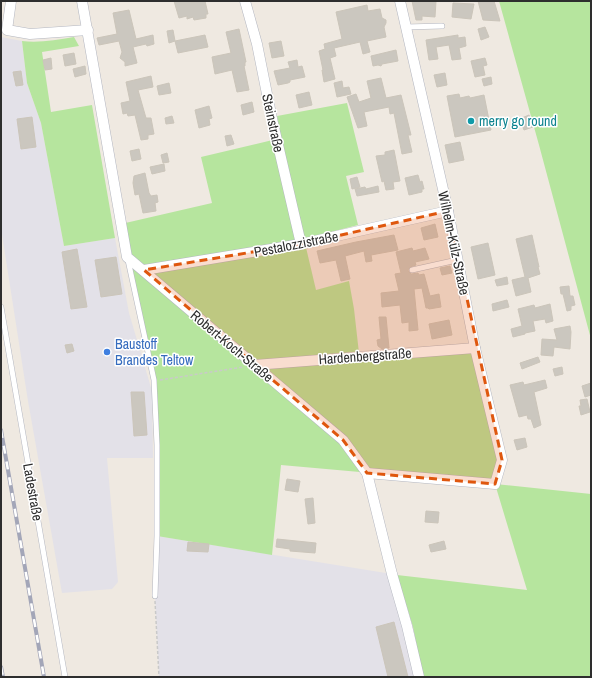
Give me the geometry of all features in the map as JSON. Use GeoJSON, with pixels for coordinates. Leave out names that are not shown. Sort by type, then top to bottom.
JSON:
{"type":"FeatureCollection","features":[{"type":"Feature","properties":{"kind":"street"},"geometry":{"type":"LineString","coordinates":[[11,1],[4,30],[30,34],[88,30]]}},
{"type":"Feature","properties":{"kind":"street"},"geometry":{"type":"LineString","coordinates":[[82,1],[127,257]]}},
{"type":"Feature","properties":{"kind":"street","name":"Steinstraße"},"geometry":{"type":"LineString","coordinates":[[245,1],[257,44],[272,119],[301,244]]}},
{"type":"Feature","properties":{"kind":"street","name":"Wilhelm-Külz-Straße"},"geometry":{"type":"LineString","coordinates":[[368,473],[495,484],[502,460],[475,348],[448,211],[400,1]]}},
{"type":"Feature","properties":{"kind":"street","name":"Pestalozzistraße"},"geometry":{"type":"LineString","coordinates":[[144,270],[301,244],[448,211]]}},
{"type":"Feature","properties":{"kind":"street","name":"Robert-Koch-Straße"},"geometry":{"type":"LineString","coordinates":[[127,257],[342,440],[368,473],[392,574],[407,626],[419,677]]}},
{"type":"Feature","properties":{"kind":"street","name":"Hardenbergstraße"},"geometry":{"type":"LineString","coordinates":[[254,365],[475,348]]}},
{"type":"Feature","properties":{"kind":"lane"},"geometry":{"type":"LineString","coordinates":[[406,28],[442,26]]}},
{"type":"Feature","properties":{"kind":"lane"},"geometry":{"type":"LineString","coordinates":[[127,257],[154,380],[157,529],[155,596]]}},
{"type":"Feature","properties":{"kind":"lane"},"geometry":{"type":"LineString","coordinates":[[412,270],[458,260]]}},
{"type":"Feature","properties":{"kind":"lane","name":"Ladestraße"},"geometry":{"type":"LineString","coordinates":[[1,306],[65,677]]}},
{"type":"Feature","properties":{"kind":"path"},"geometry":{"type":"LineString","coordinates":[[154,380],[254,365]]}},
{"type":"Feature","properties":{"kind":"path"},"geometry":{"type":"LineString","coordinates":[[155,596],[158,677]]}},
{"type":"Feature","properties":{"kind":"highlighted area"},"geometry":{"type":"Polygon","coordinates":[[[448,211],[502,460],[495,484],[367,473],[343,440],[144,270],[301,244],[448,211]]]}},
{"type":"Feature","properties":{"kind":"shaded area"},"geometry":{"type":"Polygon","coordinates":[[[1,37],[22,41],[27,83],[41,123],[64,246],[115,238],[129,313],[152,391],[153,458],[107,458],[118,582],[112,589],[62,593],[28,401],[1,228],[1,37]]]}},
{"type":"Feature","properties":{"kind":"shaded area"},"geometry":{"type":"Polygon","coordinates":[[[157,536],[392,574],[402,627],[416,677],[159,677],[155,596],[157,536]]]}},
{"type":"Feature","properties":{"kind":"green space"},"geometry":{"type":"Polygon","coordinates":[[[499,1],[591,1],[591,339],[539,145],[499,1]]]}},
{"type":"Feature","properties":{"kind":"green space"},"geometry":{"type":"Polygon","coordinates":[[[74,37],[79,46],[42,52],[51,112],[92,105],[115,238],[64,246],[41,123],[27,83],[22,41],[54,40],[74,37]]]}},
{"type":"Feature","properties":{"kind":"green space"},"geometry":{"type":"Polygon","coordinates":[[[347,103],[364,172],[346,176],[358,225],[304,239],[316,290],[349,281],[360,362],[473,350],[498,460],[495,484],[281,465],[272,555],[157,536],[154,380],[121,224],[212,203],[201,157],[281,138],[277,116],[347,103]]]}},
{"type":"Feature","properties":{"kind":"green space"},"geometry":{"type":"Polygon","coordinates":[[[495,484],[591,494],[591,677],[423,677],[413,627],[397,575],[527,590],[495,484]]]}},
{"type":"Feature","properties":{"kind":"building"},"geometry":{"type":"Polygon","coordinates":[[[174,1],[205,1],[208,14],[206,14],[206,18],[194,20],[193,17],[187,19],[187,16],[179,18],[174,1]]]}},
{"type":"Feature","properties":{"kind":"building"},"geometry":{"type":"Polygon","coordinates":[[[412,1],[436,1],[435,17],[422,16],[422,20],[416,20],[412,1]]]}},
{"type":"Feature","properties":{"kind":"building"},"geometry":{"type":"Polygon","coordinates":[[[478,1],[494,1],[500,21],[483,20],[478,1]]]}},
{"type":"Feature","properties":{"kind":"building"},"geometry":{"type":"Polygon","coordinates":[[[453,3],[474,4],[471,19],[452,17],[453,3]]]}},
{"type":"Feature","properties":{"kind":"building"},"geometry":{"type":"Polygon","coordinates":[[[367,5],[368,11],[380,9],[382,18],[386,20],[384,27],[386,37],[367,41],[370,52],[363,54],[360,42],[334,48],[336,56],[330,58],[335,79],[324,82],[319,51],[325,49],[324,44],[342,39],[336,12],[367,5]]]}},
{"type":"Feature","properties":{"kind":"building"},"geometry":{"type":"Polygon","coordinates":[[[129,10],[136,39],[153,35],[154,44],[133,47],[137,63],[125,66],[125,62],[120,58],[122,52],[119,41],[99,45],[97,38],[117,34],[113,13],[129,10]]]}},
{"type":"Feature","properties":{"kind":"building"},"geometry":{"type":"Polygon","coordinates":[[[485,27],[489,37],[481,40],[478,29],[485,27]]]}},
{"type":"Feature","properties":{"kind":"building"},"geometry":{"type":"Polygon","coordinates":[[[239,29],[246,62],[244,66],[249,90],[237,92],[232,70],[215,74],[212,57],[231,53],[226,32],[239,29]]]}},
{"type":"Feature","properties":{"kind":"building"},"geometry":{"type":"Polygon","coordinates":[[[173,30],[175,41],[169,43],[167,31],[173,30]]]}},
{"type":"Feature","properties":{"kind":"building"},"geometry":{"type":"Polygon","coordinates":[[[205,35],[208,47],[178,53],[175,41],[205,35]]]}},
{"type":"Feature","properties":{"kind":"building"},"geometry":{"type":"Polygon","coordinates":[[[458,35],[458,38],[465,37],[466,46],[459,48],[461,59],[452,60],[449,45],[436,47],[438,59],[429,60],[426,40],[458,35]]]}},
{"type":"Feature","properties":{"kind":"building"},"geometry":{"type":"Polygon","coordinates":[[[281,41],[284,56],[272,58],[269,43],[281,41]]]}},
{"type":"Feature","properties":{"kind":"building"},"geometry":{"type":"Polygon","coordinates":[[[396,50],[398,61],[382,64],[381,66],[373,66],[371,56],[396,50]]]}},
{"type":"Feature","properties":{"kind":"building"},"geometry":{"type":"Polygon","coordinates":[[[74,53],[76,64],[65,66],[63,55],[74,53]]]}},
{"type":"Feature","properties":{"kind":"building"},"geometry":{"type":"Polygon","coordinates":[[[51,58],[52,69],[45,70],[43,60],[51,58]]]}},
{"type":"Feature","properties":{"kind":"building"},"geometry":{"type":"Polygon","coordinates":[[[485,58],[487,65],[483,66],[485,75],[475,77],[471,61],[485,58]]]}},
{"type":"Feature","properties":{"kind":"building"},"geometry":{"type":"Polygon","coordinates":[[[297,60],[298,67],[302,66],[305,77],[290,80],[288,83],[278,85],[274,71],[290,68],[288,62],[297,60]]]}},
{"type":"Feature","properties":{"kind":"building"},"geometry":{"type":"Polygon","coordinates":[[[85,66],[86,74],[75,77],[73,69],[85,66]]]}},
{"type":"Feature","properties":{"kind":"building"},"geometry":{"type":"Polygon","coordinates":[[[21,71],[23,85],[16,86],[13,72],[21,71]]]}},
{"type":"Feature","properties":{"kind":"building"},"geometry":{"type":"Polygon","coordinates":[[[445,73],[447,85],[437,87],[434,75],[445,73]]]}},
{"type":"Feature","properties":{"kind":"building"},"geometry":{"type":"Polygon","coordinates":[[[151,76],[153,87],[138,90],[146,118],[151,118],[154,134],[148,135],[148,139],[141,140],[135,115],[128,116],[127,113],[123,114],[121,103],[130,101],[126,82],[151,76]]]}},
{"type":"Feature","properties":{"kind":"building"},"geometry":{"type":"Polygon","coordinates":[[[491,77],[492,84],[484,86],[482,79],[491,77]]]}},
{"type":"Feature","properties":{"kind":"building"},"geometry":{"type":"Polygon","coordinates":[[[381,78],[386,98],[401,95],[411,135],[408,135],[412,152],[402,154],[394,113],[390,114],[389,107],[364,112],[367,126],[358,128],[347,97],[356,94],[359,102],[371,98],[367,81],[381,78]]]}},
{"type":"Feature","properties":{"kind":"building"},"geometry":{"type":"Polygon","coordinates":[[[342,81],[343,88],[349,87],[351,94],[337,97],[334,83],[342,81]]]}},
{"type":"Feature","properties":{"kind":"building"},"geometry":{"type":"Polygon","coordinates":[[[169,83],[171,93],[159,95],[157,86],[169,83]]]}},
{"type":"Feature","properties":{"kind":"building"},"geometry":{"type":"Polygon","coordinates":[[[309,92],[312,105],[299,108],[296,95],[309,92]]]}},
{"type":"Feature","properties":{"kind":"building","name":"merry go round"},"geometry":{"type":"Polygon","coordinates":[[[459,94],[460,98],[469,96],[470,98],[484,95],[491,130],[455,137],[447,96],[459,94]]]}},
{"type":"Feature","properties":{"kind":"building"},"geometry":{"type":"Polygon","coordinates":[[[252,102],[254,112],[243,115],[241,105],[252,102]]]}},
{"type":"Feature","properties":{"kind":"building"},"geometry":{"type":"Polygon","coordinates":[[[209,106],[212,118],[209,119],[210,125],[199,128],[195,110],[209,106]]]}},
{"type":"Feature","properties":{"kind":"building"},"geometry":{"type":"Polygon","coordinates":[[[529,115],[533,127],[524,130],[522,125],[519,126],[517,120],[529,115]]]}},
{"type":"Feature","properties":{"kind":"building"},"geometry":{"type":"Polygon","coordinates":[[[172,116],[174,123],[166,124],[165,118],[172,116]]]}},
{"type":"Feature","properties":{"kind":"building"},"geometry":{"type":"Polygon","coordinates":[[[32,117],[36,147],[21,149],[17,119],[32,117]]]}},
{"type":"Feature","properties":{"kind":"building"},"geometry":{"type":"Polygon","coordinates":[[[231,135],[234,144],[227,146],[225,136],[231,135]]]}},
{"type":"Feature","properties":{"kind":"building"},"geometry":{"type":"Polygon","coordinates":[[[460,142],[464,160],[449,163],[445,145],[460,142]]]}},
{"type":"Feature","properties":{"kind":"building"},"geometry":{"type":"Polygon","coordinates":[[[139,149],[141,159],[132,161],[130,151],[139,149]]]}},
{"type":"Feature","properties":{"kind":"building"},"geometry":{"type":"Polygon","coordinates":[[[394,150],[400,181],[393,182],[394,189],[386,190],[384,181],[382,182],[376,156],[385,155],[385,152],[394,150]]]}},
{"type":"Feature","properties":{"kind":"building"},"geometry":{"type":"Polygon","coordinates":[[[167,153],[169,162],[163,163],[161,155],[167,153]]]}},
{"type":"Feature","properties":{"kind":"building"},"geometry":{"type":"Polygon","coordinates":[[[164,164],[165,171],[152,174],[150,167],[164,164]]]}},
{"type":"Feature","properties":{"kind":"building"},"geometry":{"type":"Polygon","coordinates":[[[145,173],[149,193],[151,196],[157,195],[158,202],[155,203],[156,211],[143,213],[139,194],[135,195],[133,183],[134,176],[145,173]]]}},
{"type":"Feature","properties":{"kind":"building"},"geometry":{"type":"Polygon","coordinates":[[[418,175],[420,182],[422,181],[424,189],[422,189],[422,192],[409,195],[405,178],[418,175]]]}},
{"type":"Feature","properties":{"kind":"building"},"geometry":{"type":"Polygon","coordinates":[[[357,177],[360,187],[352,189],[350,179],[357,177]]]}},
{"type":"Feature","properties":{"kind":"building"},"geometry":{"type":"Polygon","coordinates":[[[378,186],[379,192],[357,196],[355,189],[365,187],[366,189],[378,186]]]}},
{"type":"Feature","properties":{"kind":"building"},"geometry":{"type":"Polygon","coordinates":[[[435,224],[438,237],[424,240],[421,228],[435,224]]]}},
{"type":"Feature","properties":{"kind":"building"},"geometry":{"type":"Polygon","coordinates":[[[394,235],[398,250],[371,255],[372,261],[366,262],[364,251],[345,256],[350,279],[341,281],[336,260],[320,263],[317,251],[394,235]]]}},
{"type":"Feature","properties":{"kind":"building"},"geometry":{"type":"Polygon","coordinates":[[[532,235],[540,274],[528,278],[531,292],[516,296],[512,280],[525,277],[516,239],[532,235]]]}},
{"type":"Feature","properties":{"kind":"building"},"geometry":{"type":"Polygon","coordinates":[[[488,243],[495,275],[478,279],[471,247],[488,243]]]}},
{"type":"Feature","properties":{"kind":"building"},"geometry":{"type":"Polygon","coordinates":[[[412,248],[413,251],[425,248],[429,259],[415,262],[416,265],[410,267],[408,271],[411,274],[424,274],[430,296],[439,294],[441,307],[426,308],[422,288],[414,289],[418,330],[409,331],[409,322],[402,323],[400,305],[382,307],[381,293],[399,291],[395,274],[401,273],[396,252],[412,248]]]}},
{"type":"Feature","properties":{"kind":"building"},"geometry":{"type":"Polygon","coordinates":[[[77,249],[87,307],[71,309],[62,252],[77,249]]]}},
{"type":"Feature","properties":{"kind":"building"},"geometry":{"type":"Polygon","coordinates":[[[116,257],[122,294],[101,297],[95,260],[116,257]]]}},
{"type":"Feature","properties":{"kind":"building"},"geometry":{"type":"Polygon","coordinates":[[[450,266],[452,273],[442,275],[440,268],[450,266]]]}},
{"type":"Feature","properties":{"kind":"building"},"geometry":{"type":"Polygon","coordinates":[[[507,277],[508,284],[497,286],[495,280],[507,277]]]}},
{"type":"Feature","properties":{"kind":"building"},"geometry":{"type":"Polygon","coordinates":[[[569,286],[570,296],[573,296],[575,305],[571,306],[571,310],[567,311],[560,287],[569,286]]]}},
{"type":"Feature","properties":{"kind":"building"},"geometry":{"type":"Polygon","coordinates":[[[507,300],[509,307],[493,311],[492,304],[507,300]]]}},
{"type":"Feature","properties":{"kind":"building"},"geometry":{"type":"Polygon","coordinates":[[[550,304],[553,321],[546,323],[545,319],[533,321],[535,331],[513,337],[511,329],[522,326],[518,309],[534,305],[535,308],[550,304]]]}},
{"type":"Feature","properties":{"kind":"building"},"geometry":{"type":"Polygon","coordinates":[[[379,317],[386,317],[389,348],[382,349],[378,346],[377,340],[381,339],[379,317]]]}},
{"type":"Feature","properties":{"kind":"building"},"geometry":{"type":"Polygon","coordinates":[[[449,320],[452,335],[432,339],[429,324],[449,320]]]}},
{"type":"Feature","properties":{"kind":"building"},"geometry":{"type":"Polygon","coordinates":[[[570,326],[570,349],[554,347],[553,356],[541,355],[542,339],[557,340],[554,329],[570,326]]]}},
{"type":"Feature","properties":{"kind":"building"},"geometry":{"type":"Polygon","coordinates":[[[72,344],[74,351],[67,353],[65,345],[72,344]]]}},
{"type":"Feature","properties":{"kind":"building"},"geometry":{"type":"Polygon","coordinates":[[[538,357],[540,362],[522,369],[520,363],[538,357]]]}},
{"type":"Feature","properties":{"kind":"building"},"geometry":{"type":"Polygon","coordinates":[[[562,367],[563,374],[555,376],[553,369],[562,367]]]}},
{"type":"Feature","properties":{"kind":"building"},"geometry":{"type":"Polygon","coordinates":[[[545,380],[547,388],[534,392],[541,425],[534,428],[531,419],[528,419],[527,415],[519,417],[510,385],[523,382],[524,385],[545,380]]]}},
{"type":"Feature","properties":{"kind":"building"},"geometry":{"type":"Polygon","coordinates":[[[591,383],[591,395],[585,397],[582,386],[591,383]]]}},
{"type":"Feature","properties":{"kind":"building"},"geometry":{"type":"Polygon","coordinates":[[[131,392],[144,392],[147,435],[134,436],[131,392]]]}},
{"type":"Feature","properties":{"kind":"building"},"geometry":{"type":"Polygon","coordinates":[[[587,399],[590,412],[581,415],[579,406],[581,406],[580,400],[587,399]]]}},
{"type":"Feature","properties":{"kind":"building"},"geometry":{"type":"Polygon","coordinates":[[[525,438],[527,447],[517,450],[514,440],[525,438]]]}},
{"type":"Feature","properties":{"kind":"building"},"geometry":{"type":"Polygon","coordinates":[[[287,479],[300,481],[298,492],[285,490],[287,479]]]}},
{"type":"Feature","properties":{"kind":"building"},"geometry":{"type":"Polygon","coordinates":[[[313,498],[315,523],[308,524],[305,499],[313,498]]]}},
{"type":"Feature","properties":{"kind":"building"},"geometry":{"type":"Polygon","coordinates":[[[426,511],[439,512],[438,523],[425,522],[426,511]]]}},
{"type":"Feature","properties":{"kind":"building"},"geometry":{"type":"Polygon","coordinates":[[[277,539],[316,543],[315,553],[290,551],[290,549],[276,547],[277,539]]]}},
{"type":"Feature","properties":{"kind":"building"},"geometry":{"type":"Polygon","coordinates":[[[444,541],[446,549],[431,552],[429,545],[444,541]]]}},
{"type":"Feature","properties":{"kind":"building"},"geometry":{"type":"Polygon","coordinates":[[[188,542],[209,544],[208,552],[187,551],[188,542]]]}},
{"type":"Feature","properties":{"kind":"building"},"geometry":{"type":"Polygon","coordinates":[[[394,622],[408,677],[388,677],[376,627],[394,622]]]}},
{"type":"Feature","properties":{"kind":"railway"},"geometry":{"type":"LineString","coordinates":[[1,430],[44,677]]}},
{"type":"Feature","properties":{"kind":"railway"},"geometry":{"type":"LineString","coordinates":[[1,667],[3,677]]}},
{"type":"Feature","properties":{"kind":"place","name":"merry go round"},"geometry":{"type":"Point","coordinates":[471,121]}},
{"type":"Feature","properties":{"kind":"place","name":"Baustoff Brandes Teltow"},"geometry":{"type":"Point","coordinates":[107,352]}}]}
